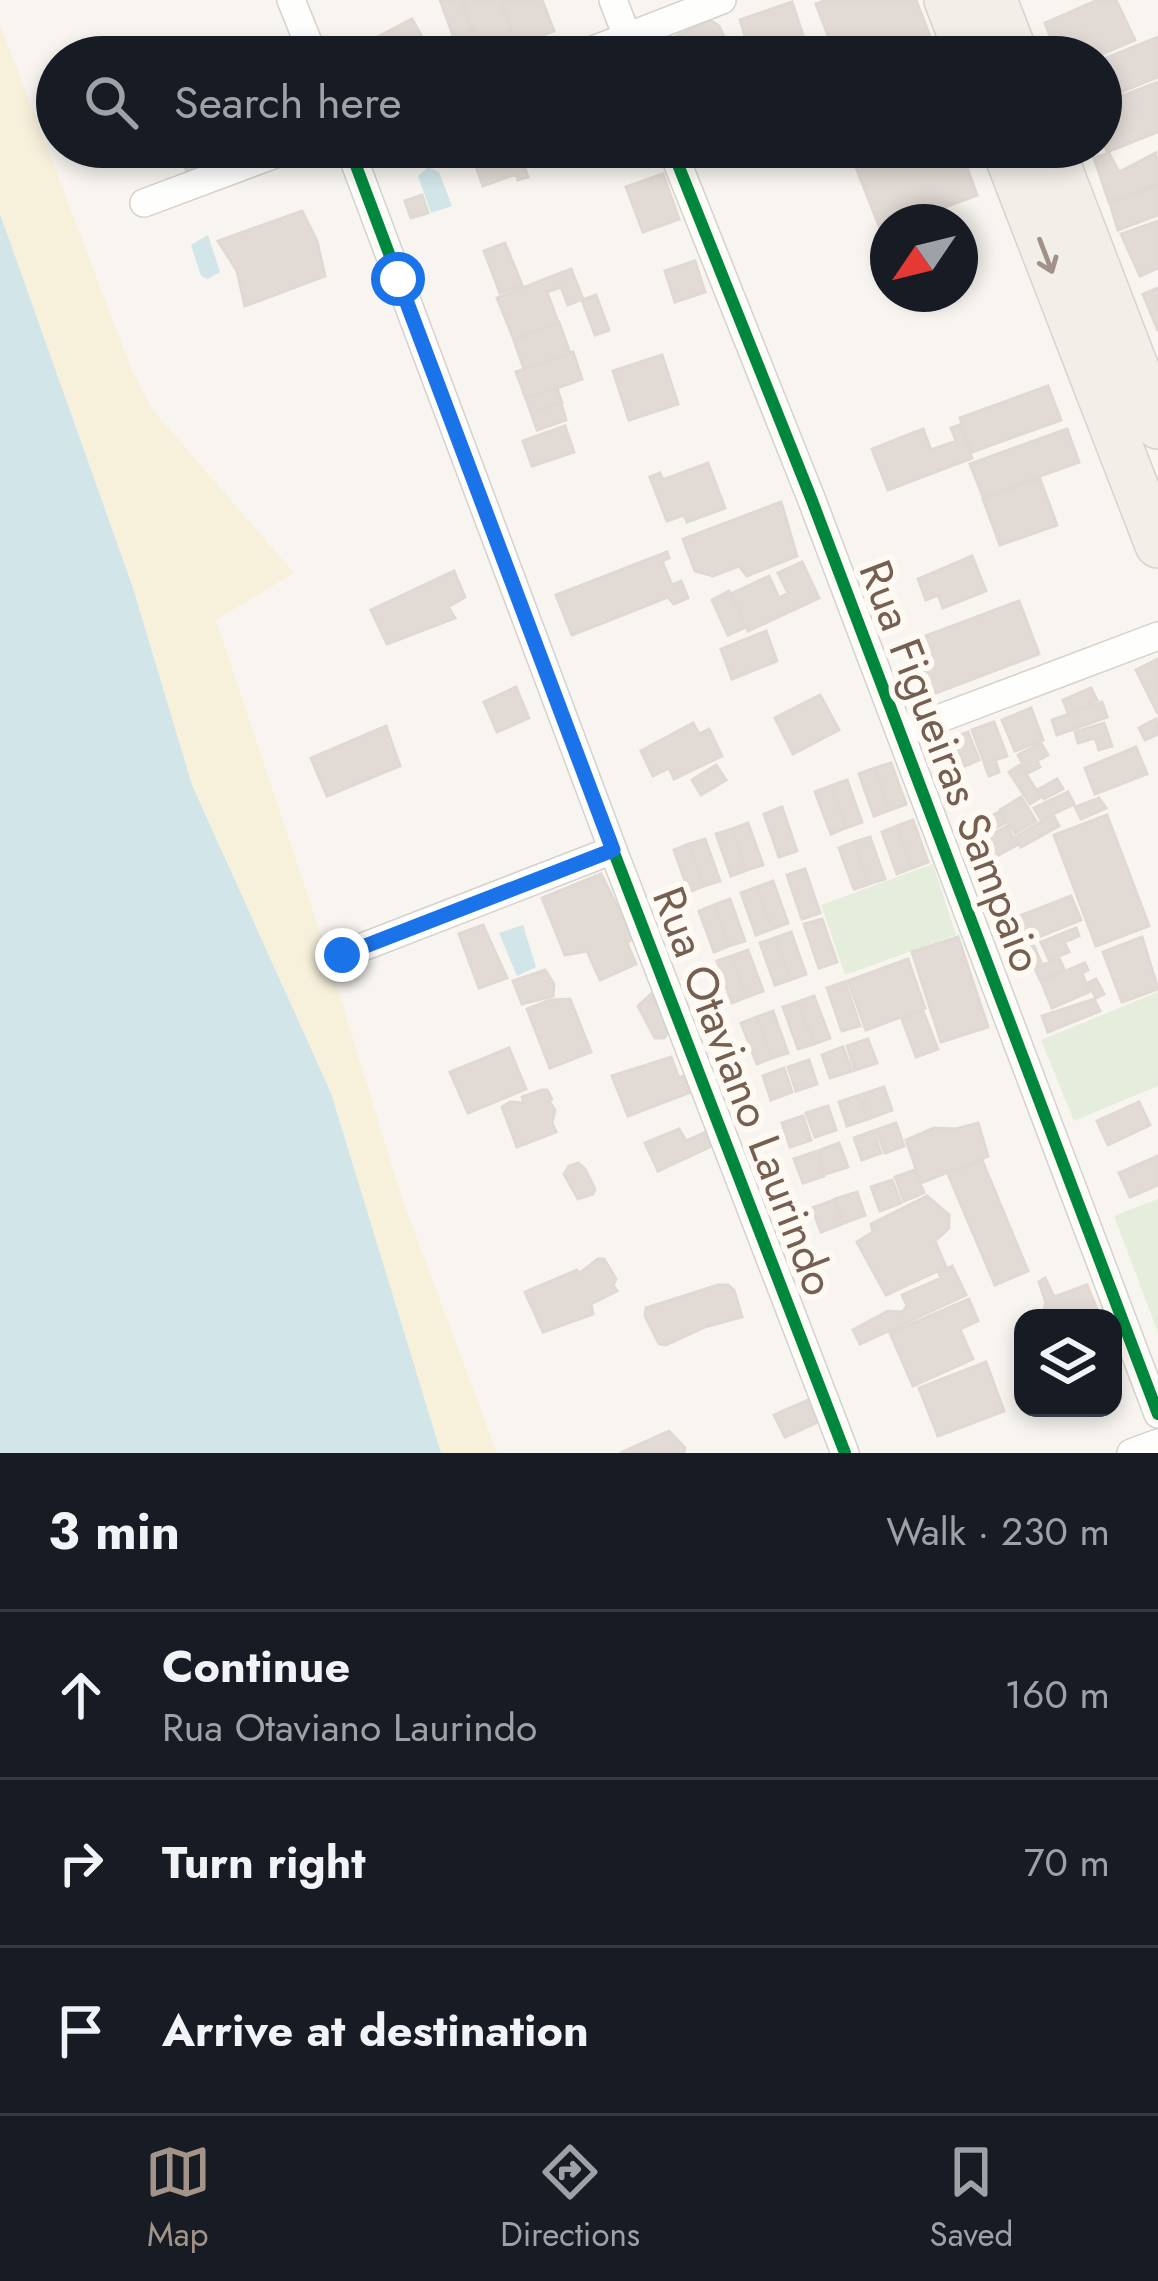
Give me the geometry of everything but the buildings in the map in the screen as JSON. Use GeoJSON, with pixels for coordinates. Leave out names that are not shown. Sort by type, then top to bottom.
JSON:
{"type":"FeatureCollection","features":[{"type":"Feature","properties":{"kind":"main road"},"geometry":{"type":"LineString","coordinates":[[947,0],[961,36]]}},
{"type":"Feature","properties":{"kind":"main road"},"geometry":{"type":"LineString","coordinates":[[994,0],[1008,36]]}},
{"type":"Feature","properties":{"kind":"main road"},"geometry":{"type":"LineString","coordinates":[[1012,168],[1158,545]]}},
{"type":"Feature","properties":{"kind":"main road"},"geometry":{"type":"LineString","coordinates":[[1059,168],[1158,426]]}},
{"type":"Feature","properties":{"kind":"street"},"geometry":{"type":"LineString","coordinates":[[291,0],[306,36]]}},
{"type":"Feature","properties":{"kind":"street"},"geometry":{"type":"LineString","coordinates":[[613,0],[627,36]]}},
{"type":"Feature","properties":{"kind":"street"},"geometry":{"type":"LineString","coordinates":[[652,36],[722,0]]}},
{"type":"Feature","properties":{"kind":"street"},"geometry":{"type":"LineString","coordinates":[[145,203],[238,168]]}},
{"type":"Feature","properties":{"kind":"street","name":"Rua Otaviano Laurindo"},"geometry":{"type":"LineString","coordinates":[[357,168],[845,1453]]}},
{"type":"Feature","properties":{"kind":"street","name":"Rua Figueiras Sampaio"},"geometry":{"type":"LineString","coordinates":[[679,168],[901,733],[1158,1414]]}},
{"type":"Feature","properties":{"kind":"street"},"geometry":{"type":"LineString","coordinates":[[901,733],[1158,636]]}},
{"type":"Feature","properties":{"kind":"street"},"geometry":{"type":"LineString","coordinates":[[342,955],[613,850]]}},
{"type":"Feature","properties":{"kind":"street"},"geometry":{"type":"LineString","coordinates":[[1131,1453],[1158,1443]]}},
{"type":"Feature","properties":{"kind":"green space"},"geometry":{"type":"Polygon","coordinates":[[[933,864],[956,935],[845,975],[821,905],[933,864]]]}},
{"type":"Feature","properties":{"kind":"green space"},"geometry":{"type":"Polygon","coordinates":[[[1158,992],[1158,1086],[1074,1121],[1041,1040],[1158,992]]]}},
{"type":"Feature","properties":{"kind":"green space"},"geometry":{"type":"Polygon","coordinates":[[[1158,1199],[1158,1333],[1114,1216],[1158,1199]]]}},
{"type":"Feature","properties":{"kind":"sand"},"geometry":{"type":"Polygon","coordinates":[[[0,24],[36,118],[36,168],[55,168],[133,373],[153,410],[294,573],[216,620],[325,947],[401,1195],[497,1453],[441,1453],[331,1093],[192,785],[132,585],[0,214],[0,24]]]}},
{"type":"Feature","properties":{"kind":"shaded area"},"geometry":{"type":"Polygon","coordinates":[[[427,168],[439,172],[452,206],[431,213],[418,176],[427,168]]]}},
{"type":"Feature","properties":{"kind":"shaded area"},"geometry":{"type":"Polygon","coordinates":[[[0,214],[132,585],[192,785],[331,1093],[441,1453],[0,1453],[0,214]]]}},
{"type":"Feature","properties":{"kind":"shaded area"},"geometry":{"type":"Polygon","coordinates":[[[208,235],[220,272],[208,279],[201,276],[191,245],[208,235]]]}},
{"type":"Feature","properties":{"kind":"shaded area"},"geometry":{"type":"Polygon","coordinates":[[[523,925],[536,967],[517,976],[499,933],[523,925]]]}},
{"type":"Feature","properties":{"kind":"cycle path"},"geometry":{"type":"LineString","coordinates":[[357,168],[845,1453]]}},
{"type":"Feature","properties":{"kind":"cycle path"},"geometry":{"type":"LineString","coordinates":[[679,168],[811,498],[1158,1414]]}},
{"type":"Feature","properties":{"kind":"route"},"geometry":{"type":"LineString","coordinates":[[342,955],[613,850],[398,279]]}}]}
